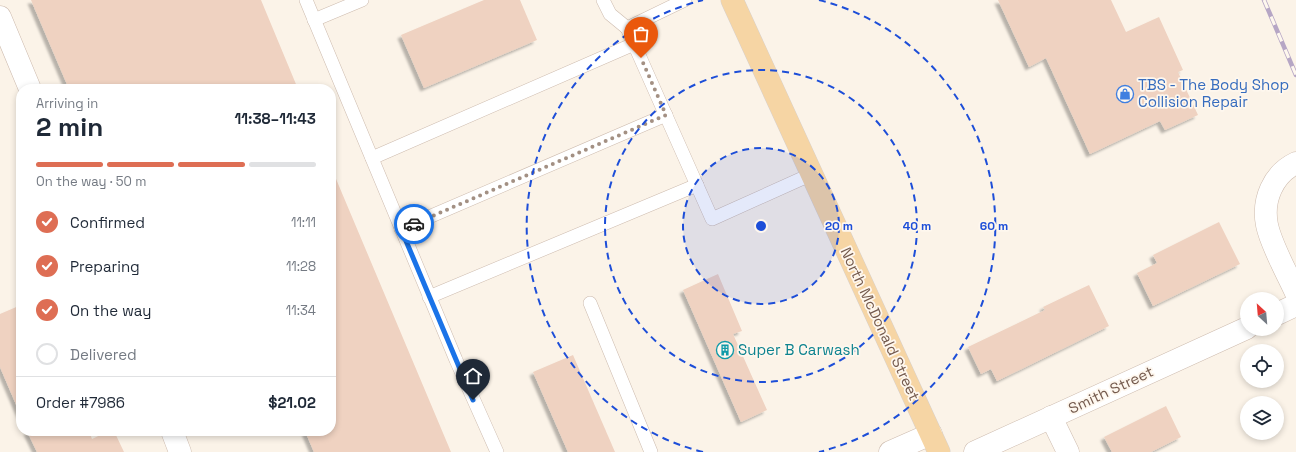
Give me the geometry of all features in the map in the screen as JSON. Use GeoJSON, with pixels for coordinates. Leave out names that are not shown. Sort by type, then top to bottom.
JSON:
{"type":"FeatureCollection","features":[{"type":"Feature","properties":{"kind":"main road","name":"North McDonald Street"},"geometry":{"type":"LineString","coordinates":[[732,0],[935,443]]}},
{"type":"Feature","properties":{"kind":"street"},"geometry":{"type":"LineString","coordinates":[[0,17],[28,84]]}},
{"type":"Feature","properties":{"kind":"street"},"geometry":{"type":"LineString","coordinates":[[1296,163],[1283,172],[1272,185],[1268,195],[1266,214],[1267,225],[1273,242],[1296,293]]}},
{"type":"Feature","properties":{"kind":"street"},"geometry":{"type":"LineString","coordinates":[[1284,311],[1296,305]]}},
{"type":"Feature","properties":{"kind":"street","name":"Smith Street"},"geometry":{"type":"LineString","coordinates":[[975,452],[1240,331]]}},
{"type":"Feature","properties":{"kind":"street"},"geometry":{"type":"LineString","coordinates":[[1051,417],[1068,452]]}},
{"type":"Feature","properties":{"kind":"street"},"geometry":{"type":"LineString","coordinates":[[174,436],[180,452]]}},
{"type":"Feature","properties":{"kind":"street"},"geometry":{"type":"LineString","coordinates":[[890,452],[935,443]]}},
{"type":"Feature","properties":{"kind":"lane"},"geometry":{"type":"LineString","coordinates":[[306,0],[429,297],[497,452]]}},
{"type":"Feature","properties":{"kind":"lane"},"geometry":{"type":"LineString","coordinates":[[314,20],[362,0]]}},
{"type":"Feature","properties":{"kind":"lane"},"geometry":{"type":"LineString","coordinates":[[603,0],[610,14],[627,28],[712,219],[812,174]]}},
{"type":"Feature","properties":{"kind":"lane"},"geometry":{"type":"LineString","coordinates":[[627,28],[685,0]]}},
{"type":"Feature","properties":{"kind":"lane"},"geometry":{"type":"LineString","coordinates":[[372,158],[634,44]]}},
{"type":"Feature","properties":{"kind":"lane"},"geometry":{"type":"LineString","coordinates":[[401,229],[666,115]]}},
{"type":"Feature","properties":{"kind":"lane"},"geometry":{"type":"LineString","coordinates":[[429,297],[697,185]]}},
{"type":"Feature","properties":{"kind":"lane"},"geometry":{"type":"LineString","coordinates":[[590,303],[651,452]]}},
{"type":"Feature","properties":{"kind":"building"},"geometry":{"type":"Polygon","coordinates":[[[31,0],[261,0],[296,84],[67,84],[31,0]]]}},
{"type":"Feature","properties":{"kind":"building"},"geometry":{"type":"Polygon","coordinates":[[[484,0],[520,0],[537,40],[424,88],[401,35],[484,0]]]}},
{"type":"Feature","properties":{"kind":"building","name":"TBS - The Body Shop Collision Repair"},"geometry":{"type":"Polygon","coordinates":[[[998,0],[1111,0],[1126,32],[1159,17],[1183,70],[1178,72],[1198,115],[1165,130],[1160,121],[1090,154],[1046,58],[1029,67],[998,0]]]}},
{"type":"Feature","properties":{"kind":"building"},"geometry":{"type":"Polygon","coordinates":[[[336,179],[451,452],[314,452],[307,436],[336,436],[336,179]]]}},
{"type":"Feature","properties":{"kind":"building"},"geometry":{"type":"Polygon","coordinates":[[[1219,222],[1240,264],[1153,306],[1137,273],[1157,263],[1153,255],[1219,222]]]}},
{"type":"Feature","properties":{"kind":"building","name":"Super B Carwash"},"geometry":{"type":"Polygon","coordinates":[[[718,274],[742,331],[733,334],[767,410],[741,422],[683,290],[718,274]]]}},
{"type":"Feature","properties":{"kind":"building"},"geometry":{"type":"Polygon","coordinates":[[[1089,285],[1109,326],[997,381],[991,369],[981,374],[968,347],[1045,310],[1043,307],[1089,285]]]}},
{"type":"Feature","properties":{"kind":"building"},"geometry":{"type":"Polygon","coordinates":[[[16,307],[16,404],[0,367],[0,314],[16,307]]]}},
{"type":"Feature","properties":{"kind":"building"},"geometry":{"type":"Polygon","coordinates":[[[573,355],[615,452],[568,452],[533,372],[573,355]]]}},
{"type":"Feature","properties":{"kind":"building"},"geometry":{"type":"Polygon","coordinates":[[[1166,406],[1181,437],[1151,452],[1112,452],[1104,437],[1166,406]]]}},
{"type":"Feature","properties":{"kind":"building"},"geometry":{"type":"Polygon","coordinates":[[[29,436],[91,436],[92,439],[98,436],[116,436],[124,452],[37,452],[29,436]]]}},
{"type":"Feature","properties":{"kind":"railway"},"geometry":{"type":"LineString","coordinates":[[1264,0],[1296,75]]}},
{"type":"Feature","properties":{"kind":"way so far"},"geometry":{"type":"LineString","coordinates":[[414,224],[666,115],[641,58]]}},
{"type":"Feature","properties":{"kind":"place","name":"TBS - The Body Shop Collision Repair"},"geometry":{"type":"Point","coordinates":[1125,94]}},
{"type":"Feature","properties":{"kind":"place","name":"Super B Carwash"},"geometry":{"type":"Point","coordinates":[725,350]}},
{"type":"Feature","properties":{"kind":"route"},"geometry":{"type":"LineString","coordinates":[[414,224],[401,229],[473,400]]}}]}
